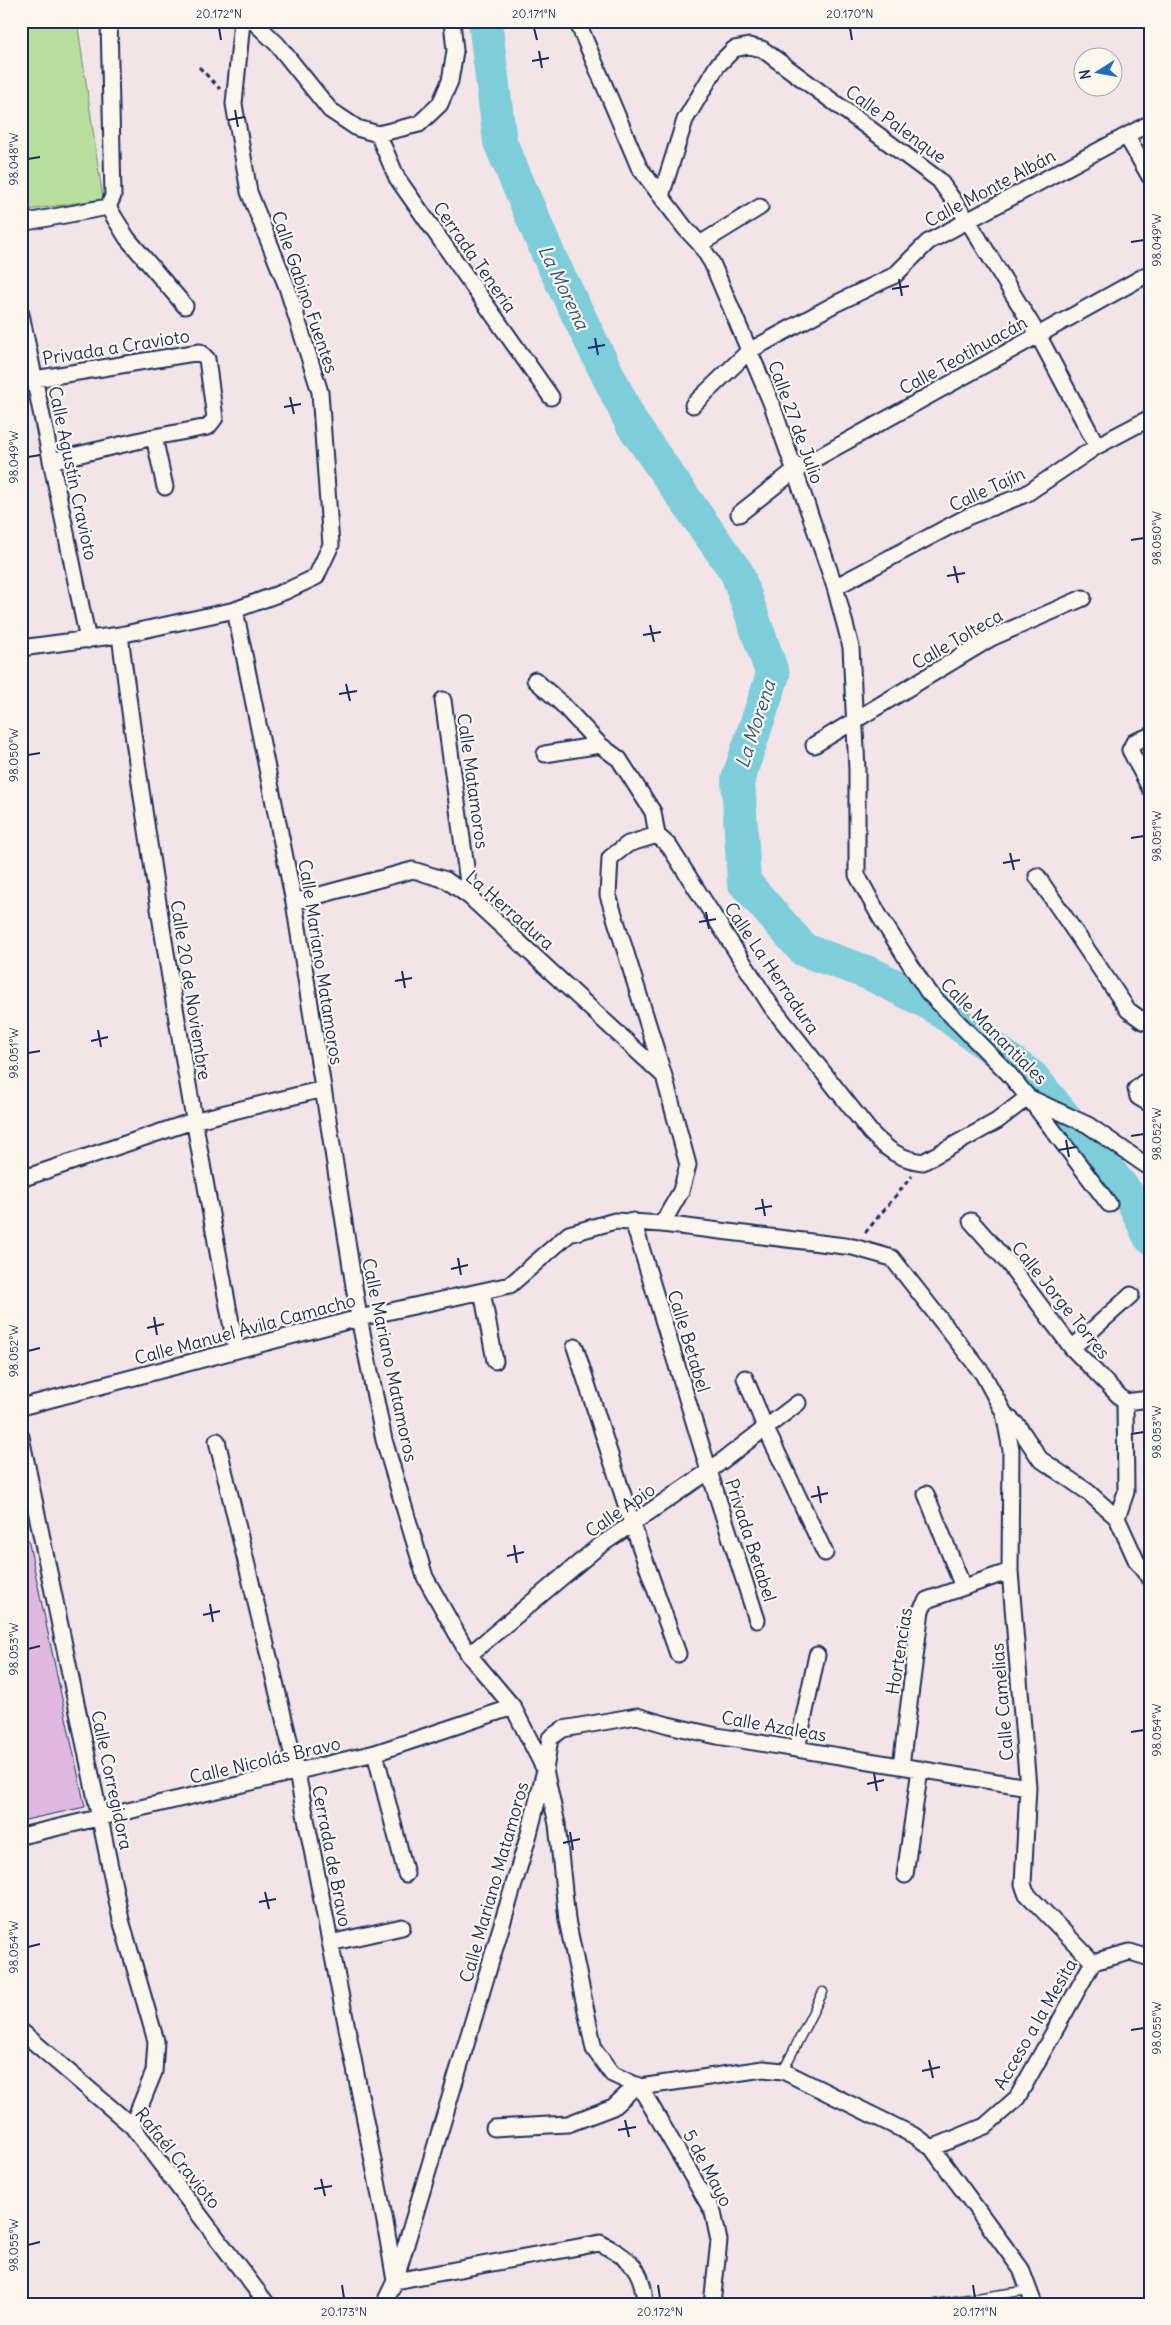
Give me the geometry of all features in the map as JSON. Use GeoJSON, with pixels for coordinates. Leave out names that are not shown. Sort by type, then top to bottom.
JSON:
{"type":"FeatureCollection","features":[{"type":"Feature","properties":{"kind":"street"},"geometry":{"type":"LineString","coordinates":[[108,207],[112,196],[109,21]]}},
{"type":"Feature","properties":{"kind":"street","name":"Calle Gabino Fuentes"},"geometry":{"type":"LineString","coordinates":[[21,648],[120,635],[235,610],[286,592],[316,577],[331,545],[320,392],[287,287],[249,192],[234,104],[242,21]]}},
{"type":"Feature","properties":{"kind":"street"},"geometry":{"type":"LineString","coordinates":[[253,21],[277,44],[330,110],[357,128],[378,134],[419,124],[440,104],[450,81],[455,51],[452,21]]}},
{"type":"Feature","properties":{"kind":"street","name":"Calle 27 de Julio"},"geometry":{"type":"LineString","coordinates":[[577,21],[639,167],[684,228],[700,244],[712,263],[771,402],[836,587],[850,647],[857,770],[857,875]]}},
{"type":"Feature","properties":{"kind":"street","name":"Calle Palenque"},"geometry":{"type":"LineString","coordinates":[[661,196],[685,120],[717,66],[734,48],[750,46],[762,49],[939,180],[968,221],[1038,335],[1097,446]]}},
{"type":"Feature","properties":{"kind":"street","name":"Calle Monte Albán"},"geometry":{"type":"LineString","coordinates":[[693,405],[749,351],[835,304],[895,275],[928,242],[1150,124]]}},
{"type":"Feature","properties":{"kind":"street","name":"Cerrada Tenería"},"geometry":{"type":"LineString","coordinates":[[378,134],[397,178],[551,397]]}},
{"type":"Feature","properties":{"kind":"street"},"geometry":{"type":"LineString","coordinates":[[1127,137],[1150,176]]}},
{"type":"Feature","properties":{"kind":"street"},"geometry":{"type":"LineString","coordinates":[[21,223],[108,207]]}},
{"type":"Feature","properties":{"kind":"street"},"geometry":{"type":"LineString","coordinates":[[108,207],[127,238],[185,306]]}},
{"type":"Feature","properties":{"kind":"street"},"geometry":{"type":"LineString","coordinates":[[700,244],[760,207]]}},
{"type":"Feature","properties":{"kind":"street","name":"Calle Teotihuacán"},"geometry":{"type":"LineString","coordinates":[[739,514],[795,470],[1150,273]]}},
{"type":"Feature","properties":{"kind":"street","name":"Calle Agustín Cravioto"},"geometry":{"type":"LineString","coordinates":[[21,314],[88,640]]}},
{"type":"Feature","properties":{"kind":"street","name":"Privada a Cravioto"},"geometry":{"type":"LineString","coordinates":[[35,379],[200,352],[207,359],[215,418],[208,427],[154,437],[51,461]]}},
{"type":"Feature","properties":{"kind":"street","name":"Calle Tajín"},"geometry":{"type":"LineString","coordinates":[[836,587],[967,517],[1026,494],[1097,446],[1150,418]]}},
{"type":"Feature","properties":{"kind":"street"},"geometry":{"type":"LineString","coordinates":[[154,437],[165,488]]}},
{"type":"Feature","properties":{"kind":"street","name":"Calle Tolteca"},"geometry":{"type":"LineString","coordinates":[[814,745],[991,638],[1083,598]]}},
{"type":"Feature","properties":{"kind":"street","name":"Calle Mariano Matamoros"},"geometry":{"type":"LineString","coordinates":[[235,610],[294,902],[359,1318],[384,1440],[424,1577],[469,1655],[513,1707],[546,1770],[395,2281],[384,2304]]}},
{"type":"Feature","properties":{"kind":"street","name":"Calle 20 de Noviembre"},"geometry":{"type":"LineString","coordinates":[[120,635],[141,800],[193,1121],[236,1349]]}},
{"type":"Feature","properties":{"kind":"street"},"geometry":{"type":"LineString","coordinates":[[535,680],[562,704],[600,745],[619,759],[653,812],[657,835],[628,844],[610,858],[608,895],[664,1076],[688,1165],[681,1191],[662,1224]]}},
{"type":"Feature","properties":{"kind":"street","name":"Calle Matamoros"},"geometry":{"type":"LineString","coordinates":[[443,700],[470,897]]}},
{"type":"Feature","properties":{"kind":"street"},"geometry":{"type":"LineString","coordinates":[[1150,736],[1134,742],[1130,750],[1150,788]]}},
{"type":"Feature","properties":{"kind":"street"},"geometry":{"type":"LineString","coordinates":[[545,754],[600,745]]}},
{"type":"Feature","properties":{"kind":"street","name":"Calle La Herradura"},"geometry":{"type":"LineString","coordinates":[[657,835],[669,846],[771,1006],[871,1133],[889,1152],[912,1161],[923,1162]]}},
{"type":"Feature","properties":{"kind":"street","name":"La Herradura"},"geometry":{"type":"LineString","coordinates":[[294,902],[413,870],[446,880],[470,897],[664,1076]]}},
{"type":"Feature","properties":{"kind":"street","name":"Calle Manantiales"},"geometry":{"type":"LineString","coordinates":[[857,875],[880,917],[928,992],[1008,1073],[1028,1096],[1088,1125],[1150,1168]]}},
{"type":"Feature","properties":{"kind":"street"},"geometry":{"type":"LineString","coordinates":[[1037,876],[1128,1010],[1143,1021],[1150,1023]]}},
{"type":"Feature","properties":{"kind":"street"},"geometry":{"type":"LineString","coordinates":[[1150,1082],[1143,1083],[1136,1089],[1138,1097],[1150,1104]]}},
{"type":"Feature","properties":{"kind":"street"},"geometry":{"type":"LineString","coordinates":[[21,1179],[193,1121],[323,1089]]}},
{"type":"Feature","properties":{"kind":"street"},"geometry":{"type":"LineString","coordinates":[[923,1162],[997,1121],[1028,1096],[1109,1204]]}},
{"type":"Feature","properties":{"kind":"street","name":"Calle Manuel Ávila Camacho"},"geometry":{"type":"LineString","coordinates":[[21,1407],[359,1318],[510,1285],[569,1234],[615,1221],[633,1221],[853,1247],[892,1258],[983,1374],[1004,1413]]}},
{"type":"Feature","properties":{"kind":"street","name":"Calle Betabel"},"geometry":{"type":"LineString","coordinates":[[633,1221],[709,1471]]}},
{"type":"Feature","properties":{"kind":"street","name":"Calle Jorge Torres"},"geometry":{"type":"LineString","coordinates":[[971,1221],[1009,1264],[1072,1348],[1125,1402]]}},
{"type":"Feature","properties":{"kind":"street"},"geometry":{"type":"LineString","coordinates":[[482,1291],[496,1361]]}},
{"type":"Feature","properties":{"kind":"street"},"geometry":{"type":"LineString","coordinates":[[1072,1348],[1132,1295]]}},
{"type":"Feature","properties":{"kind":"street"},"geometry":{"type":"LineString","coordinates":[[575,1347],[632,1523],[678,1654]]}},
{"type":"Feature","properties":{"kind":"street"},"geometry":{"type":"LineString","coordinates":[[745,1378],[765,1427],[824,1554]]}},
{"type":"Feature","properties":{"kind":"street"},"geometry":{"type":"LineString","coordinates":[[1117,1518],[1126,1492],[1125,1402],[1150,1399]]}},
{"type":"Feature","properties":{"kind":"street","name":"Calle Apio"},"geometry":{"type":"LineString","coordinates":[[469,1655],[556,1581],[632,1523],[709,1471],[798,1402]]}},
{"type":"Feature","properties":{"kind":"street"},"geometry":{"type":"LineString","coordinates":[[1004,1413],[1018,1426],[1040,1459],[1088,1492],[1117,1518],[1137,1562],[1150,1578]]}},
{"type":"Feature","properties":{"kind":"street","name":"Calle Camelias"},"geometry":{"type":"LineString","coordinates":[[1004,1413],[1011,1450],[1010,1571],[1028,1787],[1024,1884],[1026,1893],[1093,1962]]}},
{"type":"Feature","properties":{"kind":"street","name":"Calle Corregidora"},"geometry":{"type":"LineString","coordinates":[[21,1437],[121,1920],[156,2041],[154,2072],[132,2126]]}},
{"type":"Feature","properties":{"kind":"street","name":"Cerrada de Bravo"},"geometry":{"type":"LineString","coordinates":[[217,1441],[297,1773],[395,2281]]}},
{"type":"Feature","properties":{"kind":"street","name":"Privada Betabel"},"geometry":{"type":"LineString","coordinates":[[709,1471],[757,1620]]}},
{"type":"Feature","properties":{"kind":"street"},"geometry":{"type":"LineString","coordinates":[[926,1494],[963,1587]]}},
{"type":"Feature","properties":{"kind":"street","name":"Hortencias"},"geometry":{"type":"LineString","coordinates":[[901,1766],[921,1610],[927,1600],[1010,1571]]}},
{"type":"Feature","properties":{"kind":"street"},"geometry":{"type":"LineString","coordinates":[[796,1749],[817,1654]]}},
{"type":"Feature","properties":{"kind":"street","name":"Calle Nicolás Bravo"},"geometry":{"type":"LineString","coordinates":[[21,1836],[297,1773],[375,1753],[513,1707]]}},
{"type":"Feature","properties":{"kind":"street","name":"Calle Azaleas"},"geometry":{"type":"LineString","coordinates":[[546,1770],[550,1738],[563,1729],[637,1716],[709,1734],[1028,1787]]}},
{"type":"Feature","properties":{"kind":"street"},"geometry":{"type":"LineString","coordinates":[[375,1753],[406,1874]]}},
{"type":"Feature","properties":{"kind":"street"},"geometry":{"type":"LineString","coordinates":[[546,1770],[557,1824],[567,1920],[594,2049],[612,2074],[639,2086]]}},
{"type":"Feature","properties":{"kind":"street"},"geometry":{"type":"LineString","coordinates":[[905,1875],[920,1770]]}},
{"type":"Feature","properties":{"kind":"street"},"geometry":{"type":"LineString","coordinates":[[330,1943],[402,1927]]}},
{"type":"Feature","properties":{"kind":"street","name":"Acceso a la Mesita"},"geometry":{"type":"LineString","coordinates":[[932,2148],[985,2126],[1017,2098],[1093,1962],[1130,1952],[1150,1958]]}},
{"type":"Feature","properties":{"kind":"street","name":"Rafaél Cravioto"},"geometry":{"type":"LineString","coordinates":[[21,2031],[132,2126],[267,2304]]}},
{"type":"Feature","properties":{"kind":"street"},"geometry":{"type":"LineString","coordinates":[[494,2128],[568,2124],[613,2107],[639,2086],[763,2069],[783,2071],[917,2137],[932,2148],[1021,2269],[1031,2297]]}},
{"type":"Feature","properties":{"kind":"street","name":"5 de Mayo"},"geometry":{"type":"LineString","coordinates":[[639,2086],[713,2212],[719,2241],[712,2304]]}},
{"type":"Feature","properties":{"kind":"street"},"geometry":{"type":"LineString","coordinates":[[395,2281],[600,2243],[628,2257],[644,2284],[645,2304]]}},
{"type":"Feature","properties":{"kind":"lane"},"geometry":{"type":"LineString","coordinates":[[783,2071],[823,1992]]}},
{"type":"Feature","properties":{"kind":"lane"},"geometry":{"type":"LineString","coordinates":[[936,2304],[1031,2297]]}},
{"type":"Feature","properties":{"kind":"path"},"geometry":{"type":"LineString","coordinates":[[199,67],[234,104]]}},
{"type":"Feature","properties":{"kind":"path"},"geometry":{"type":"LineString","coordinates":[[853,1247],[923,1162]]}},
{"type":"Feature","properties":{"kind":"green space"},"geometry":{"type":"Polygon","coordinates":[[[21,21],[77,21],[103,199],[21,211],[21,21]]]}},
{"type":"Feature","properties":{"kind":"building"},"geometry":{"type":"Polygon","coordinates":[[[21,1539],[28,1539],[85,1807],[21,1821],[21,1539]]]}},
{"type":"Feature","properties":{"kind":"waterway","name":"La Morena"},"geometry":{"type":"LineString","coordinates":[[485,21],[500,142],[549,256],[632,424],[737,573],[773,675],[738,779],[744,882],[804,950],[869,973],[933,1005],[1032,1077],[1133,1201],[1150,1237]]}}]}
